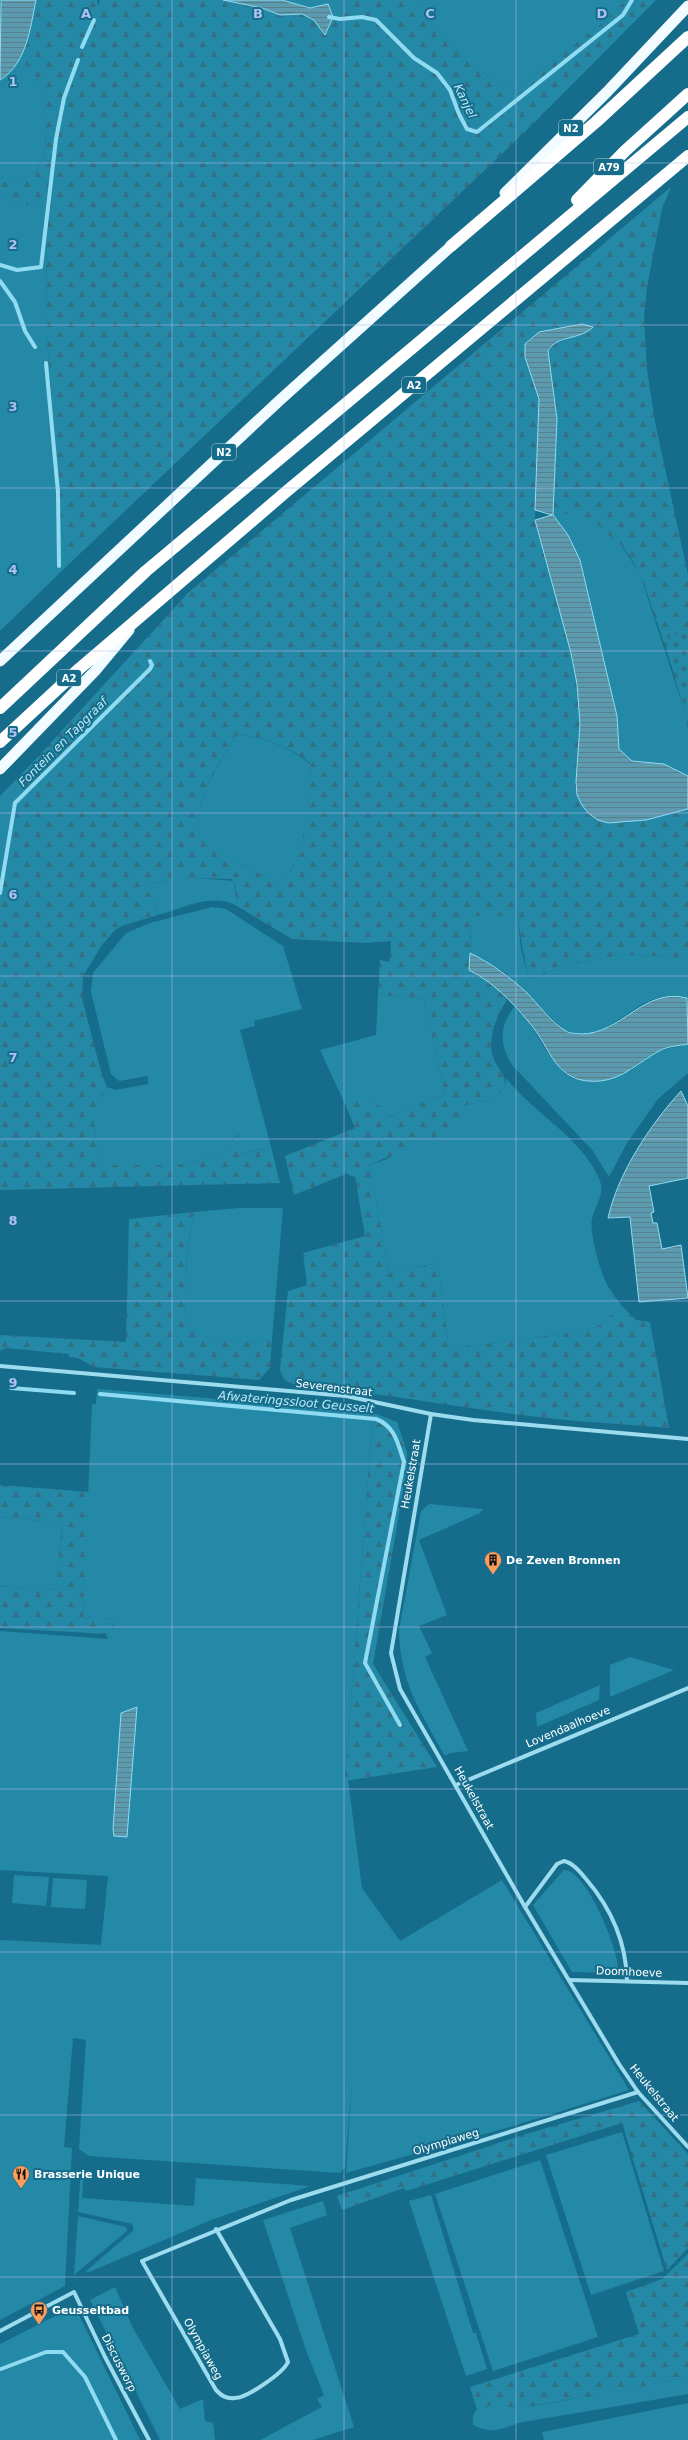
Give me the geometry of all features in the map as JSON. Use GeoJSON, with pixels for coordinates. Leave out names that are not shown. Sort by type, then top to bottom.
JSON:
{"type":"FeatureCollection","features":[{"type":"Feature","properties":{"kind":"highway","name":"N2"},"geometry":{"type":"LineString","coordinates":[[0,661],[274,405],[451,246],[607,92],[688,6]]}},
{"type":"Feature","properties":{"kind":"highway"},"geometry":{"type":"LineString","coordinates":[[451,246],[596,122],[688,37]]}},
{"type":"Feature","properties":{"kind":"highway","name":"A79"},"geometry":{"type":"LineString","coordinates":[[535,244],[625,151],[688,94]]}},
{"type":"Feature","properties":{"kind":"highway","name":"A2"},"geometry":{"type":"LineString","coordinates":[[0,708],[146,571],[688,116]]}},
{"type":"Feature","properties":{"kind":"highway","name":"A2"},"geometry":{"type":"LineString","coordinates":[[0,742],[79,669],[287,491],[688,156]]}},
{"type":"Feature","properties":{"kind":"highway"},"geometry":{"type":"LineString","coordinates":[[0,769],[96,671],[141,616]]}},
{"type":"Feature","properties":{"kind":"street","name":"Severenstraat"},"geometry":{"type":"LineString","coordinates":[[0,1366],[346,1396],[431,1414],[479,1420],[688,1439]]}},
{"type":"Feature","properties":{"kind":"street","name":"Heukelstraat"},"geometry":{"type":"LineString","coordinates":[[431,1414],[391,1653],[400,1689],[525,1907],[618,2064],[638,2092],[688,2147]]}},
{"type":"Feature","properties":{"kind":"street","name":"Lovendaalhoeve"},"geometry":{"type":"LineString","coordinates":[[456,1785],[688,1688]]}},
{"type":"Feature","properties":{"kind":"street"},"geometry":{"type":"LineString","coordinates":[[525,1907],[557,1864],[564,1861],[572,1865],[595,1889],[612,1918],[626,1959],[627,1980]]}},
{"type":"Feature","properties":{"kind":"street","name":"Doomhoeve"},"geometry":{"type":"LineString","coordinates":[[569,1980],[627,1980],[688,1983]]}},
{"type":"Feature","properties":{"kind":"street","name":"Olympiaweg"},"geometry":{"type":"LineString","coordinates":[[216,2229],[280,2339],[288,2362],[285,2369],[277,2376],[237,2399],[225,2398],[216,2390],[142,2260],[216,2229],[291,2200],[638,2092]]}},
{"type":"Feature","properties":{"kind":"street","name":"Discusworp"},"geometry":{"type":"LineString","coordinates":[[0,2331],[74,2292],[105,2356],[149,2440]]}},
{"type":"Feature","properties":{"kind":"green space"},"geometry":{"type":"Polygon","coordinates":[[[36,0],[97,0],[98,6],[100,0],[223,0],[262,8],[280,15],[302,14],[314,20],[325,34],[333,17],[349,12],[357,0],[416,0],[434,26],[471,66],[515,91],[605,21],[626,0],[656,0],[526,131],[68,565],[61,524],[47,337],[46,208],[0,199],[0,177],[19,179],[31,175],[41,163],[45,149],[46,117],[39,85],[33,73],[26,65],[21,65],[10,79],[0,86],[0,80],[9,73],[22,55],[29,34],[36,0]]]}},
{"type":"Feature","properties":{"kind":"green space"},"geometry":{"type":"Polygon","coordinates":[[[282,0],[357,0],[349,13],[333,17],[328,4],[310,8],[282,0]]]}},
{"type":"Feature","properties":{"kind":"green space"},"geometry":{"type":"Polygon","coordinates":[[[416,0],[626,0],[605,21],[515,91],[471,66],[434,26],[416,0]]]}},
{"type":"Feature","properties":{"kind":"green space"},"geometry":{"type":"Polygon","coordinates":[[[26,64],[33,72],[39,85],[43,100],[46,117],[45,149],[41,163],[31,175],[19,179],[0,177],[0,86],[10,79],[21,65],[26,64]]]}},
{"type":"Feature","properties":{"kind":"green space"},"geometry":{"type":"Polygon","coordinates":[[[671,187],[662,209],[647,287],[644,317],[647,370],[655,422],[688,575],[688,728],[671,663],[647,593],[643,582],[627,552],[619,543],[594,522],[581,516],[568,514],[553,515],[557,419],[548,351],[555,343],[564,341],[540,332],[535,384],[539,399],[535,520],[571,653],[577,684],[580,724],[577,795],[625,823],[688,809],[688,958],[623,954],[578,963],[528,979],[517,916],[471,916],[469,970],[494,985],[507,1000],[500,1011],[491,1040],[492,1053],[503,1074],[505,1089],[490,1100],[465,1105],[457,1128],[369,1165],[389,1273],[438,1263],[449,1349],[585,1331],[598,1326],[622,1306],[636,1320],[650,1322],[669,1428],[530,1416],[292,1384],[287,1382],[281,1374],[280,1369],[288,1291],[307,1285],[303,1253],[365,1236],[355,1177],[346,1174],[294,1195],[285,1156],[355,1128],[346,1106],[373,1095],[386,1118],[445,1093],[424,1000],[378,994],[380,960],[390,962],[391,941],[365,943],[292,939],[237,906],[235,883],[232,879],[199,878],[150,883],[158,915],[124,925],[115,930],[102,945],[83,976],[82,999],[102,1075],[107,1087],[93,1110],[100,1165],[177,1165],[220,1156],[238,1134],[243,1153],[271,1147],[280,1183],[0,1190],[0,882],[20,797],[34,761],[188,593],[671,187]],[[238,735],[235,737],[214,772],[202,798],[199,811],[199,838],[213,850],[278,883],[287,876],[294,864],[300,847],[308,809],[310,791],[310,763],[295,752],[286,748],[266,740],[238,735]]]}},
{"type":"Feature","properties":{"kind":"green space"},"geometry":{"type":"Polygon","coordinates":[[[0,199],[46,208],[47,337],[61,524],[68,565],[0,631],[0,199]]]}},
{"type":"Feature","properties":{"kind":"green space"},"geometry":{"type":"Polygon","coordinates":[[[567,513],[583,516],[596,522],[619,542],[640,574],[683,707],[688,728],[688,776],[664,764],[632,761],[619,749],[617,716],[580,560],[568,535],[553,515],[567,513]]]}},
{"type":"Feature","properties":{"kind":"green space"},"geometry":{"type":"Polygon","coordinates":[[[688,631],[688,717],[687,717],[667,635],[688,631]]]}},
{"type":"Feature","properties":{"kind":"green space"},"geometry":{"type":"Polygon","coordinates":[[[238,735],[266,740],[286,748],[310,764],[308,810],[300,847],[294,864],[287,876],[278,883],[213,850],[199,838],[198,824],[202,798],[214,773],[235,737],[238,735]]]}},
{"type":"Feature","properties":{"kind":"green space"},"geometry":{"type":"Polygon","coordinates":[[[34,761],[20,797],[0,882],[0,796],[34,761]]]}},
{"type":"Feature","properties":{"kind":"green space"},"geometry":{"type":"Polygon","coordinates":[[[199,878],[234,881],[237,906],[228,902],[208,901],[188,905],[158,915],[150,883],[199,878]]]}},
{"type":"Feature","properties":{"kind":"green space"},"geometry":{"type":"Polygon","coordinates":[[[212,907],[226,909],[283,946],[302,1009],[254,1021],[255,1026],[240,1030],[271,1147],[242,1153],[238,1134],[220,1156],[177,1165],[100,1165],[93,1110],[107,1087],[116,1090],[148,1084],[148,1076],[119,1081],[111,1074],[91,992],[93,973],[126,933],[150,923],[212,907]]]}},
{"type":"Feature","properties":{"kind":"green space"},"geometry":{"type":"Polygon","coordinates":[[[471,916],[517,916],[521,948],[528,979],[578,963],[623,954],[688,958],[688,999],[669,996],[657,998],[644,1003],[600,1032],[588,1034],[566,1032],[506,973],[470,953],[471,916]]]}},
{"type":"Feature","properties":{"kind":"green space"},"geometry":{"type":"Polygon","coordinates":[[[378,994],[424,1000],[445,1093],[386,1118],[373,1096],[346,1106],[320,1050],[376,1035],[378,994]]]}},
{"type":"Feature","properties":{"kind":"green space"},"geometry":{"type":"Polygon","coordinates":[[[514,1007],[529,1022],[545,1049],[564,1073],[574,1079],[630,1071],[658,1051],[688,1044],[688,1073],[658,1099],[627,1143],[609,1177],[593,1151],[512,1065],[505,1050],[502,1036],[503,1029],[514,1007]]]}},
{"type":"Feature","properties":{"kind":"green space"},"geometry":{"type":"Polygon","coordinates":[[[506,1078],[517,1091],[570,1139],[582,1152],[600,1181],[601,1191],[591,1224],[593,1240],[604,1278],[622,1306],[598,1326],[585,1331],[449,1349],[438,1263],[389,1273],[369,1165],[387,1159],[465,1105],[490,1100],[505,1089],[506,1078]]]}},
{"type":"Feature","properties":{"kind":"green space"},"geometry":{"type":"Polygon","coordinates":[[[239,1208],[283,1208],[272,1341],[225,1341],[201,1335],[192,1329],[186,1322],[184,1314],[187,1295],[186,1259],[194,1212],[239,1208]]]}},
{"type":"Feature","properties":{"kind":"green space"},"geometry":{"type":"Polygon","coordinates":[[[194,1212],[186,1259],[187,1295],[184,1314],[186,1322],[192,1329],[201,1335],[225,1341],[272,1341],[270,1368],[259,1380],[94,1367],[78,1358],[69,1357],[69,1354],[6,1348],[0,1351],[0,1335],[126,1342],[129,1219],[194,1212]]]}},
{"type":"Feature","properties":{"kind":"green space"},"geometry":{"type":"Polygon","coordinates":[[[97,1389],[368,1411],[372,1426],[345,1780],[348,1780],[362,1888],[400,1941],[502,1880],[629,2090],[510,2127],[346,2173],[352,2081],[345,2167],[340,2173],[89,2156],[79,2149],[86,2040],[73,2038],[64,2147],[72,2148],[65,2286],[0,2320],[0,1940],[101,1945],[108,1876],[0,1870],[0,1631],[108,1639],[106,1634],[113,1630],[114,1619],[83,1617],[92,1404],[96,1404],[97,1389]]]}},
{"type":"Feature","properties":{"kind":"green space"},"geometry":{"type":"Polygon","coordinates":[[[368,1411],[397,1422],[407,1452],[407,1468],[373,1664],[437,1767],[345,1781],[372,1426],[368,1411]]]}},
{"type":"Feature","properties":{"kind":"green space"},"geometry":{"type":"Polygon","coordinates":[[[0,1485],[89,1492],[83,1617],[115,1619],[113,1630],[106,1634],[0,1628],[0,1586],[56,1590],[62,1523],[0,1517],[0,1485]]]}},
{"type":"Feature","properties":{"kind":"green space"},"geometry":{"type":"Polygon","coordinates":[[[429,1504],[483,1509],[480,1513],[419,1540],[447,1615],[419,1626],[432,1653],[425,1657],[468,1751],[450,1753],[445,1756],[413,1696],[407,1681],[400,1649],[399,1630],[421,1511],[429,1504]]]}},
{"type":"Feature","properties":{"kind":"green space"},"geometry":{"type":"Polygon","coordinates":[[[0,1517],[62,1523],[56,1590],[0,1586],[0,1517]]]}},
{"type":"Feature","properties":{"kind":"green space"},"geometry":{"type":"Polygon","coordinates":[[[630,1657],[674,1670],[610,1697],[610,1665],[630,1657]]]}},
{"type":"Feature","properties":{"kind":"green space"},"geometry":{"type":"Polygon","coordinates":[[[600,1685],[599,1700],[537,1727],[536,1713],[600,1685]]]}},
{"type":"Feature","properties":{"kind":"green space"},"geometry":{"type":"Polygon","coordinates":[[[564,1870],[573,1873],[582,1882],[599,1912],[607,1929],[617,1959],[618,1969],[614,1973],[572,1972],[533,1905],[564,1870]]]}},
{"type":"Feature","properties":{"kind":"green space"},"geometry":{"type":"Polygon","coordinates":[[[14,1875],[49,1877],[46,1906],[12,1903],[14,1875]]]}},
{"type":"Feature","properties":{"kind":"green space"},"geometry":{"type":"Polygon","coordinates":[[[53,1878],[87,1880],[85,1909],[51,1907],[53,1878]]]}},
{"type":"Feature","properties":{"kind":"green space"},"geometry":{"type":"Polygon","coordinates":[[[639,2101],[688,2154],[688,2248],[667,2270],[622,2123],[406,2191],[404,2188],[342,2210],[337,2196],[523,2135],[639,2101]]]}},
{"type":"Feature","properties":{"kind":"green space"},"geometry":{"type":"Polygon","coordinates":[[[622,2132],[664,2271],[591,2295],[546,2155],[622,2132]]]}},
{"type":"Feature","properties":{"kind":"green space"},"geometry":{"type":"Polygon","coordinates":[[[540,2160],[598,2337],[493,2371],[435,2194],[540,2160]]]}},
{"type":"Feature","properties":{"kind":"green space"},"geometry":{"type":"Polygon","coordinates":[[[81,2169],[84,2170],[82,2198],[194,2206],[196,2178],[310,2186],[211,2220],[87,2273],[86,2271],[134,2230],[132,2224],[78,2212],[81,2169]]]}},
{"type":"Feature","properties":{"kind":"green space"},"geometry":{"type":"Polygon","coordinates":[[[431,2195],[473,2333],[476,2333],[487,2369],[466,2376],[409,2201],[431,2195]]]}},
{"type":"Feature","properties":{"kind":"green space"},"geometry":{"type":"Polygon","coordinates":[[[323,2201],[327,2215],[290,2228],[354,2427],[313,2440],[260,2440],[322,2407],[317,2399],[324,2395],[307,2353],[263,2220],[323,2201]]]}},
{"type":"Feature","properties":{"kind":"green space"},"geometry":{"type":"Polygon","coordinates":[[[78,2216],[126,2227],[127,2231],[74,2275],[78,2216]]]}},
{"type":"Feature","properties":{"kind":"green space"},"geometry":{"type":"Polygon","coordinates":[[[688,2254],[688,2377],[543,2404],[522,2407],[488,2406],[477,2410],[470,2387],[639,2334],[626,2292],[662,2279],[688,2254]]]}},
{"type":"Feature","properties":{"kind":"green space"},"geometry":{"type":"Polygon","coordinates":[[[115,2287],[133,2328],[180,2409],[203,2399],[205,2421],[213,2423],[215,2440],[160,2440],[90,2300],[115,2287]]]}},
{"type":"Feature","properties":{"kind":"green space"},"geometry":{"type":"Polygon","coordinates":[[[65,2311],[79,2315],[140,2440],[0,2440],[0,2344],[65,2311]]]}},
{"type":"Feature","properties":{"kind":"green space"},"geometry":{"type":"Polygon","coordinates":[[[688,2377],[688,2394],[518,2423],[496,2430],[480,2428],[473,2425],[475,2411],[483,2407],[495,2405],[532,2406],[688,2377]]]}},
{"type":"Feature","properties":{"kind":"green space"},"geometry":{"type":"Polygon","coordinates":[[[688,2403],[688,2440],[544,2440],[542,2432],[688,2403]]]}},
{"type":"Feature","properties":{"kind":"shaded area"},"geometry":{"type":"Polygon","coordinates":[[[1,0],[36,0],[29,34],[22,55],[9,73],[0,80],[1,0]]]}},
{"type":"Feature","properties":{"kind":"shaded area"},"geometry":{"type":"Polygon","coordinates":[[[223,0],[282,0],[310,8],[328,4],[333,17],[325,35],[314,20],[302,14],[280,15],[262,8],[223,0]]]}},
{"type":"Feature","properties":{"kind":"shaded area"},"geometry":{"type":"Polygon","coordinates":[[[582,324],[593,327],[582,334],[557,342],[548,351],[557,419],[553,515],[568,535],[580,560],[617,716],[619,749],[632,761],[664,764],[688,776],[688,809],[646,820],[608,823],[598,820],[588,813],[577,795],[576,782],[580,724],[577,684],[571,653],[535,520],[552,515],[535,510],[539,399],[525,357],[525,344],[539,332],[582,324]]]}},
{"type":"Feature","properties":{"kind":"shaded area"},"geometry":{"type":"Polygon","coordinates":[[[470,953],[493,966],[514,981],[556,1024],[569,1033],[581,1034],[596,1032],[609,1027],[645,1005],[658,999],[671,996],[687,998],[688,1044],[662,1049],[624,1074],[608,1080],[585,1081],[573,1077],[563,1071],[556,1063],[536,1031],[508,999],[486,980],[469,970],[470,953]]]}},
{"type":"Feature","properties":{"kind":"shaded area"},"geometry":{"type":"Polygon","coordinates":[[[681,1091],[688,1106],[688,1178],[649,1186],[654,1212],[651,1213],[653,1223],[657,1223],[662,1249],[681,1245],[688,1298],[639,1302],[630,1217],[608,1218],[619,1184],[627,1167],[647,1134],[669,1104],[681,1091]]]}},
{"type":"Feature","properties":{"kind":"shaded area"},"geometry":{"type":"Polygon","coordinates":[[[137,1707],[127,1837],[114,1836],[113,1829],[121,1713],[137,1707]]]}},
{"type":"Feature","properties":{"kind":"waterway","name":"Kanjel"},"geometry":{"type":"LineString","coordinates":[[329,17],[340,19],[362,17],[376,20],[414,58],[437,73],[450,90],[459,114],[467,129],[477,132],[623,15],[632,0]]}},
{"type":"Feature","properties":{"kind":"waterway"},"geometry":{"type":"LineString","coordinates":[[82,47],[94,20]]}},
{"type":"Feature","properties":{"kind":"waterway"},"geometry":{"type":"LineString","coordinates":[[0,265],[17,270],[41,267],[56,139],[64,98],[78,60]]}},
{"type":"Feature","properties":{"kind":"waterway","name":"Fontein en Tapgraaf"},"geometry":{"type":"LineString","coordinates":[[0,281],[15,302],[25,331],[35,347]]}},
{"type":"Feature","properties":{"kind":"waterway","name":"Fontein en Tapgraaf"},"geometry":{"type":"LineString","coordinates":[[46,363],[58,492],[59,566]]}},
{"type":"Feature","properties":{"kind":"waterway","name":"Fontein en Tapgraaf"},"geometry":{"type":"LineString","coordinates":[[0,893],[15,803],[150,669],[152,665],[150,661]]}},
{"type":"Feature","properties":{"kind":"waterway","name":"Afwateringssloot Geusselt"},"geometry":{"type":"LineString","coordinates":[[11,1388],[74,1393]]}},
{"type":"Feature","properties":{"kind":"waterway","name":"Afwateringssloot Geusselt"},"geometry":{"type":"LineString","coordinates":[[100,1394],[376,1419],[388,1426],[398,1442],[404,1462],[365,1663],[400,1725]]}},
{"type":"Feature","properties":{"kind":"waterway","name":"Fontein en Tapgraaf"},"geometry":{"type":"LineString","coordinates":[[1,2369],[46,2352],[63,2352],[85,2377],[116,2440]]}},
{"type":"Feature","properties":{"kind":"place","name":"De Zeven Bronnen"},"geometry":{"type":"Point","coordinates":[493,1575]}},
{"type":"Feature","properties":{"kind":"place","name":"Brasserie Unique"},"geometry":{"type":"Point","coordinates":[21,2189]}},
{"type":"Feature","properties":{"kind":"place","name":"Geusseltbad"},"geometry":{"type":"Point","coordinates":[39,2325]}}]}
